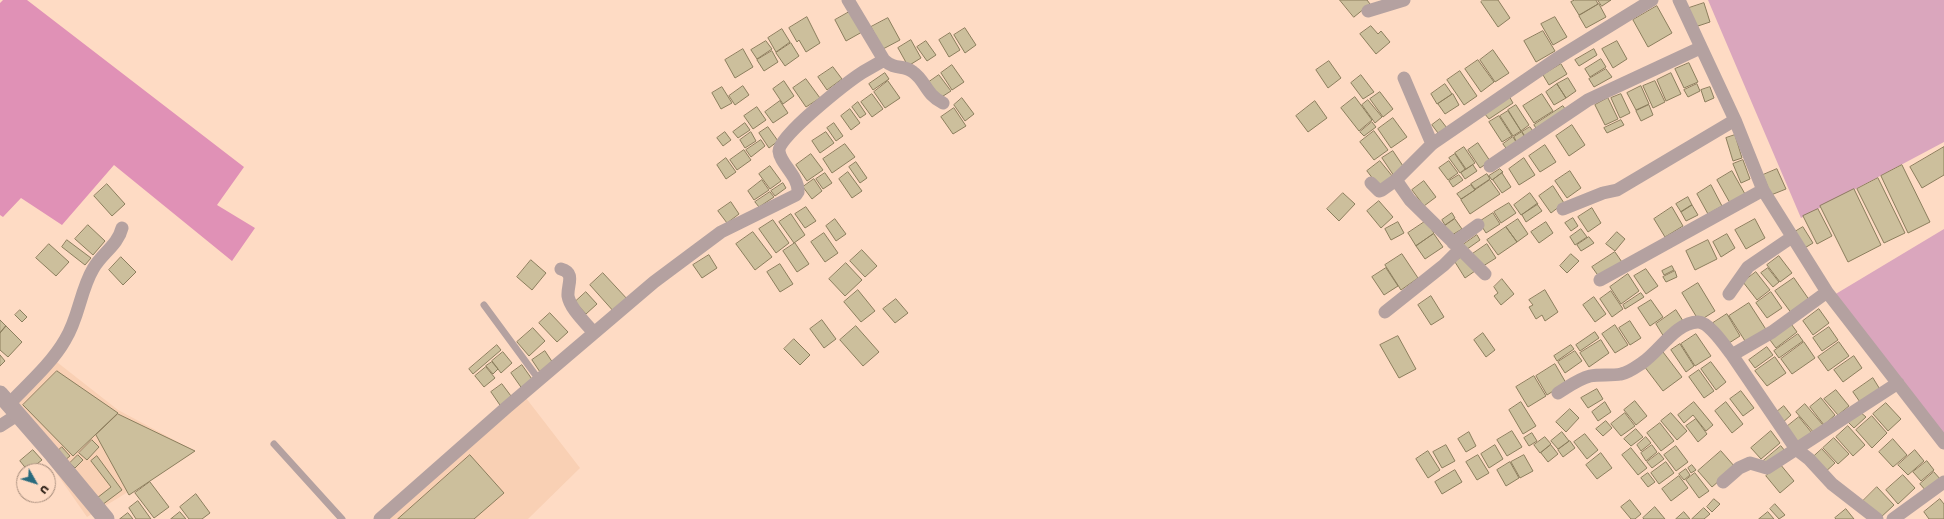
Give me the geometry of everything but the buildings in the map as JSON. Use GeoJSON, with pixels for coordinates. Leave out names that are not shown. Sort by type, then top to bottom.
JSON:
{"type":"FeatureCollection","features":[{"type":"Feature","properties":{"kind":"street"},"geometry":{"type":"LineString","coordinates":[[848,0],[884,60],[894,67],[907,69],[913,72],[930,95],[943,104]]}},
{"type":"Feature","properties":{"kind":"street"},"geometry":{"type":"LineString","coordinates":[[1368,11],[1404,0]]}},
{"type":"Feature","properties":{"kind":"street"},"geometry":{"type":"LineString","coordinates":[[1371,183],[1379,191],[1382,190],[1396,180],[1432,144],[1638,4],[1652,0]]}},
{"type":"Feature","properties":{"kind":"street"},"geometry":{"type":"LineString","coordinates":[[1679,0],[1700,48],[1735,120],[1763,190],[1827,292],[1944,443]]}},
{"type":"Feature","properties":{"kind":"street"},"geometry":{"type":"LineString","coordinates":[[1490,166],[1588,100],[1700,48]]}},
{"type":"Feature","properties":{"kind":"street"},"geometry":{"type":"LineString","coordinates":[[380,519],[507,407],[540,381],[654,282],[721,232],[796,195],[798,192],[796,184],[779,154],[780,145],[794,127],[814,110],[863,72],[884,60]]}},
{"type":"Feature","properties":{"kind":"street"},"geometry":{"type":"LineString","coordinates":[[1404,78],[1432,144]]}},
{"type":"Feature","properties":{"kind":"street"},"geometry":{"type":"LineString","coordinates":[[1563,210],[1603,193],[1617,190],[1735,120]]}},
{"type":"Feature","properties":{"kind":"street"},"geometry":{"type":"LineString","coordinates":[[1396,180],[1410,200],[1485,274]]}},
{"type":"Feature","properties":{"kind":"street"},"geometry":{"type":"LineString","coordinates":[[1600,280],[1763,190]]}},
{"type":"Feature","properties":{"kind":"street"},"geometry":{"type":"LineString","coordinates":[[1385,312],[1444,265],[1457,246],[1478,225]]}},
{"type":"Feature","properties":{"kind":"street"},"geometry":{"type":"LineString","coordinates":[[0,426],[9,404],[59,350],[66,339],[79,310],[86,281],[94,267],[120,237],[122,228]]}},
{"type":"Feature","properties":{"kind":"street"},"geometry":{"type":"LineString","coordinates":[[1730,294],[1748,267],[1792,237]]}},
{"type":"Feature","properties":{"kind":"street"},"geometry":{"type":"LineString","coordinates":[[561,269],[567,271],[570,275],[568,296],[570,303],[594,333]]}},
{"type":"Feature","properties":{"kind":"street"},"geometry":{"type":"LineString","coordinates":[[1732,355],[1772,332],[1827,292]]}},
{"type":"Feature","properties":{"kind":"street"},"geometry":{"type":"LineString","coordinates":[[1558,393],[1590,376],[1622,374],[1644,362],[1672,335],[1686,325],[1693,322],[1699,322],[1708,326],[1732,355],[1796,449],[1809,459],[1832,484],[1877,519]]}},
{"type":"Feature","properties":{"kind":"street"},"geometry":{"type":"LineString","coordinates":[[1723,482],[1744,465],[1753,463],[1767,468],[1898,383]]}},
{"type":"Feature","properties":{"kind":"street"},"geometry":{"type":"LineString","coordinates":[[9,404],[106,519]]}},
{"type":"Feature","properties":{"kind":"street"},"geometry":{"type":"LineString","coordinates":[[1893,519],[1944,482]]}},
{"type":"Feature","properties":{"kind":"lane"},"geometry":{"type":"LineString","coordinates":[[484,305],[540,381]]}},
{"type":"Feature","properties":{"kind":"lane"},"geometry":{"type":"LineString","coordinates":[[274,444],[342,519]]}},
{"type":"Feature","properties":{"kind":"shaded area"},"geometry":{"type":"Polygon","coordinates":[[[3,0],[27,0],[244,167],[217,205],[255,228],[232,261],[114,165],[62,225],[21,198],[3,217],[0,215],[0,3],[3,0]]]}},
{"type":"Feature","properties":{"kind":"shaded area"},"geometry":{"type":"Polygon","coordinates":[[[1708,0],[1944,0],[1944,142],[1801,218],[1708,0]]]}},
{"type":"Feature","properties":{"kind":"shaded area"},"geometry":{"type":"Polygon","coordinates":[[[1944,229],[1944,440],[1834,295],[1944,229]]]}},
{"type":"Feature","properties":{"kind":"shaded area"},"geometry":{"type":"Polygon","coordinates":[[[53,359],[118,410],[195,451],[87,517],[56,472],[56,463],[49,463],[9,405],[53,359]]]}},
{"type":"Feature","properties":{"kind":"shaded area"},"geometry":{"type":"Polygon","coordinates":[[[526,398],[580,468],[528,519],[386,519],[526,398]]]}}]}
